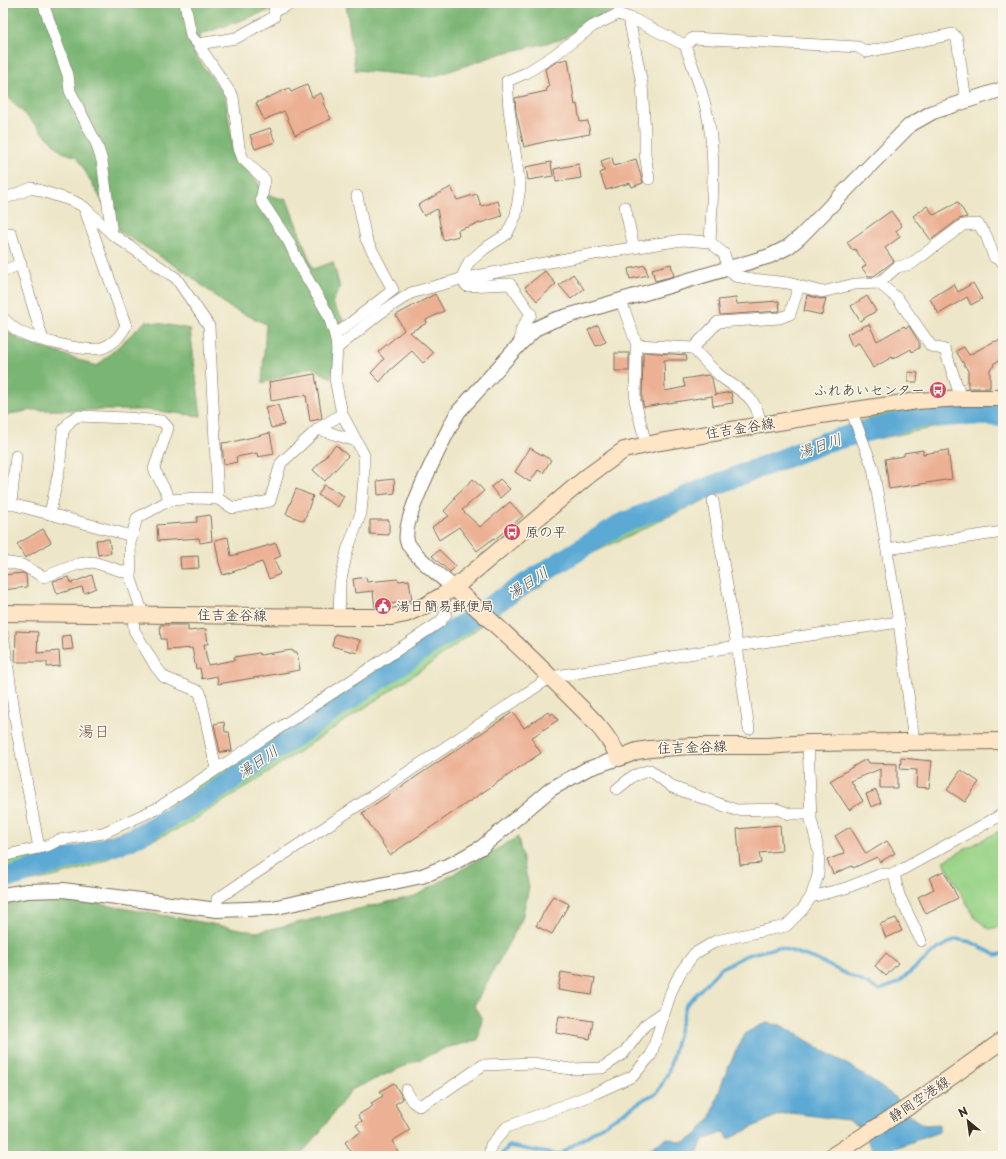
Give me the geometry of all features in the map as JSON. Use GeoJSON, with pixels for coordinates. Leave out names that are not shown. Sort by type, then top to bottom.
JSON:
{"type":"FeatureCollection","features":[{"type":"Feature","properties":{"kind":"main road","name":"住吉金谷線"},"geometry":{"type":"LineString","coordinates":[[3,613],[339,617],[391,617],[406,614],[428,604],[448,592],[605,463],[624,450],[646,444],[761,425],[853,416],[918,401],[961,398],[1003,398]]}},
{"type":"Feature","properties":{"kind":"main road"},"geometry":{"type":"LineString","coordinates":[[448,592],[474,605],[551,677],[596,723],[612,743],[619,758]]}},
{"type":"Feature","properties":{"kind":"main road","name":"住吉金谷線"},"geometry":{"type":"LineString","coordinates":[[619,758],[637,751],[650,749],[808,743],[1003,741]]}},
{"type":"Feature","properties":{"kind":"main road","name":"静岡空港線"},"geometry":{"type":"LineString","coordinates":[[832,1156],[916,1102],[1003,1040]]}},
{"type":"Feature","properties":{"kind":"street"},"geometry":{"type":"LineString","coordinates":[[43,3],[68,75],[70,90],[97,145],[112,234]]}},
{"type":"Feature","properties":{"kind":"street"},"geometry":{"type":"LineString","coordinates":[[185,3],[191,36],[234,97],[239,148],[244,159],[265,180],[261,200],[289,242],[299,264],[328,314],[335,335],[337,348],[335,379],[342,414],[364,456],[361,513],[348,551],[340,584],[339,617]]}},
{"type":"Feature","properties":{"kind":"street"},"geometry":{"type":"LineString","coordinates":[[198,44],[236,38],[274,17],[274,11],[293,3]]}},
{"type":"Feature","properties":{"kind":"street"},"geometry":{"type":"LineString","coordinates":[[461,278],[469,262],[484,249],[507,234],[516,215],[520,186],[509,109],[507,81],[526,73],[547,60],[592,26],[618,14],[684,45],[697,79],[709,123],[714,171],[710,242]]}},
{"type":"Feature","properties":{"kind":"street"},"geometry":{"type":"LineString","coordinates":[[629,18],[642,84],[645,154],[649,179]]}},
{"type":"Feature","properties":{"kind":"street"},"geometry":{"type":"LineString","coordinates":[[684,45],[693,38],[858,48],[866,52],[953,34],[957,39],[966,101]]}},
{"type":"Feature","properties":{"kind":"street"},"geometry":{"type":"LineString","coordinates":[[3,856],[47,846],[59,840],[103,833],[158,808],[440,622],[446,614],[448,592],[411,549],[407,540],[406,530],[414,502],[454,419],[469,399],[520,344],[537,328],[554,320],[770,256],[788,247],[800,237],[910,125],[933,112],[1003,89]]}},
{"type":"Feature","properties":{"kind":"street"},"geometry":{"type":"LineString","coordinates":[[3,199],[32,188],[73,201],[84,207],[112,234],[176,278],[209,326],[218,499]]}},
{"type":"Feature","properties":{"kind":"street"},"geometry":{"type":"LineString","coordinates":[[335,335],[393,290],[366,239],[357,196]]}},
{"type":"Feature","properties":{"kind":"street"},"geometry":{"type":"LineString","coordinates":[[3,318],[19,332],[43,340],[92,350],[102,348],[116,341],[126,326],[84,207]]}},
{"type":"Feature","properties":{"kind":"street"},"geometry":{"type":"LineString","coordinates":[[625,207],[634,248]]}},
{"type":"Feature","properties":{"kind":"street"},"geometry":{"type":"LineString","coordinates":[[337,348],[379,314],[411,293],[461,278],[682,240],[710,242],[724,254],[729,269],[735,276],[788,283],[822,292],[855,284],[879,283],[897,267],[911,264],[963,225],[978,224],[986,234],[994,257],[1003,262]]}},
{"type":"Feature","properties":{"kind":"street"},"geometry":{"type":"LineString","coordinates":[[11,234],[43,340]]}},
{"type":"Feature","properties":{"kind":"street"},"geometry":{"type":"LineString","coordinates":[[3,271],[21,264]]}},
{"type":"Feature","properties":{"kind":"street"},"geometry":{"type":"LineString","coordinates":[[461,278],[467,286],[510,284],[531,314],[521,330],[520,344]]}},
{"type":"Feature","properties":{"kind":"street"},"geometry":{"type":"LineString","coordinates":[[879,283],[898,299],[931,346],[945,350],[961,398]]}},
{"type":"Feature","properties":{"kind":"street"},"geometry":{"type":"LineString","coordinates":[[693,348],[718,322],[780,318],[790,314],[799,286]]}},
{"type":"Feature","properties":{"kind":"street"},"geometry":{"type":"LineString","coordinates":[[621,301],[637,345],[635,401],[646,444]]}},
{"type":"Feature","properties":{"kind":"street"},"geometry":{"type":"LineString","coordinates":[[637,345],[693,348],[719,374],[749,396],[759,412],[761,425]]}},
{"type":"Feature","properties":{"kind":"street"},"geometry":{"type":"LineString","coordinates":[[216,769],[200,692],[164,677],[156,667],[134,630],[138,614],[131,579],[130,543],[137,518],[170,500],[198,498],[218,499],[233,508],[270,501],[281,463],[318,429],[342,414]]}},
{"type":"Feature","properties":{"kind":"street"},"geometry":{"type":"LineString","coordinates":[[50,514],[59,470],[63,431],[71,420],[78,416],[162,421],[168,428],[154,469],[170,500]]}},
{"type":"Feature","properties":{"kind":"street"},"geometry":{"type":"LineString","coordinates":[[853,416],[873,468],[899,622],[914,742]]}},
{"type":"Feature","properties":{"kind":"street"},"geometry":{"type":"LineString","coordinates":[[318,429],[356,441]]}},
{"type":"Feature","properties":{"kind":"street"},"geometry":{"type":"LineString","coordinates":[[16,456],[11,504],[132,536]]}},
{"type":"Feature","properties":{"kind":"street"},"geometry":{"type":"LineString","coordinates":[[713,501],[738,646],[749,729]]}},
{"type":"Feature","properties":{"kind":"street"},"geometry":{"type":"LineString","coordinates":[[887,549],[1003,532]]}},
{"type":"Feature","properties":{"kind":"street"},"geometry":{"type":"LineString","coordinates":[[3,562],[22,565],[44,577],[78,564],[93,562],[131,574]]}},
{"type":"Feature","properties":{"kind":"street"},"geometry":{"type":"LineString","coordinates":[[217,910],[218,899],[551,677],[738,646],[899,622]]}},
{"type":"Feature","properties":{"kind":"street"},"geometry":{"type":"LineString","coordinates":[[3,634],[17,731],[38,848]]}},
{"type":"Feature","properties":{"kind":"street"},"geometry":{"type":"LineString","coordinates":[[489,1156],[491,1145],[507,1127],[591,1096],[633,1076],[651,1055],[671,992],[680,973],[694,954],[716,941],[786,926],[802,910],[811,896],[818,875],[819,853],[811,814],[808,743]]}},
{"type":"Feature","properties":{"kind":"street"},"geometry":{"type":"LineString","coordinates":[[3,895],[27,891],[63,890],[217,910],[272,908],[422,876],[452,864],[482,847],[551,789],[587,770],[619,758]]}},
{"type":"Feature","properties":{"kind":"street"},"geometry":{"type":"LineString","coordinates":[[617,789],[633,776],[650,770],[672,786],[736,810],[776,810],[790,814],[811,814]]}},
{"type":"Feature","properties":{"kind":"street"},"geometry":{"type":"LineString","coordinates":[[811,896],[846,888],[881,874],[894,874],[1003,814]]}},
{"type":"Feature","properties":{"kind":"street"},"geometry":{"type":"LineString","coordinates":[[894,874],[899,895],[921,940]]}},
{"type":"Feature","properties":{"kind":"street"},"geometry":{"type":"LineString","coordinates":[[406,1090],[412,1101],[419,1106],[444,1092],[484,1065],[533,1063],[570,1068],[602,1068],[623,1054],[645,1024],[664,1012]]}},
{"type":"Feature","properties":{"kind":"green space"},"geometry":{"type":"Polygon","coordinates":[[[3,3],[290,3],[200,35],[195,55],[225,96],[234,154],[268,195],[287,200],[313,269],[333,262],[340,288],[332,303],[344,320],[331,378],[311,367],[262,383],[266,324],[229,307],[185,272],[119,231],[77,157],[62,152],[3,92],[3,3]]]}},
{"type":"Feature","properties":{"kind":"green space"},"geometry":{"type":"Polygon","coordinates":[[[346,3],[613,3],[618,9],[560,40],[503,53],[432,77],[355,70],[346,3]]]}},
{"type":"Feature","properties":{"kind":"green space"},"geometry":{"type":"Polygon","coordinates":[[[146,321],[190,329],[201,416],[147,410],[33,410],[3,415],[3,329],[19,339],[97,366],[146,321]]]}},
{"type":"Feature","properties":{"kind":"green space"},"geometry":{"type":"Polygon","coordinates":[[[1003,404],[1003,424],[953,424],[851,444],[782,467],[678,512],[589,555],[497,614],[430,664],[185,826],[94,865],[53,877],[3,887],[3,861],[73,848],[139,826],[276,732],[366,678],[451,622],[499,594],[541,563],[611,520],[691,486],[771,456],[831,431],[900,408],[1003,404]]]}},
{"type":"Feature","properties":{"kind":"green space"},"geometry":{"type":"Polygon","coordinates":[[[1003,829],[1003,926],[989,929],[975,918],[943,861],[1003,829]]]}},
{"type":"Feature","properties":{"kind":"green space"},"geometry":{"type":"Polygon","coordinates":[[[518,837],[529,887],[522,919],[474,1006],[482,1019],[478,1040],[445,1048],[351,1090],[316,1137],[299,1156],[3,1156],[3,905],[53,895],[257,932],[415,896],[518,837]]]}},
{"type":"Feature","properties":{"kind":"water"},"geometry":{"type":"Polygon","coordinates":[[[767,1023],[780,1025],[855,1069],[895,1097],[914,1119],[925,1125],[939,1124],[939,1132],[876,1155],[859,1126],[847,1120],[791,1113],[778,1115],[728,1139],[725,1132],[703,1140],[697,1152],[693,1156],[683,1156],[671,1153],[662,1156],[646,1156],[645,1151],[668,1138],[681,1142],[687,1141],[696,1135],[711,1117],[723,1080],[746,1033],[767,1023]]]}},
{"type":"Feature","properties":{"kind":"building"},"geometry":{"type":"Polygon","coordinates":[[[568,59],[575,105],[577,104],[580,122],[588,121],[590,134],[548,141],[524,147],[516,112],[515,98],[547,91],[546,88],[549,87],[545,69],[558,61],[568,59]]]}},
{"type":"Feature","properties":{"kind":"building"},"geometry":{"type":"Polygon","coordinates":[[[307,85],[312,97],[321,93],[325,102],[323,103],[331,119],[295,135],[284,111],[264,120],[256,103],[289,88],[291,92],[307,85]]]}},
{"type":"Feature","properties":{"kind":"building"},"geometry":{"type":"Polygon","coordinates":[[[270,128],[275,142],[255,149],[250,135],[270,128]]]}},
{"type":"Feature","properties":{"kind":"building"},"geometry":{"type":"Polygon","coordinates":[[[612,157],[614,166],[636,159],[643,183],[632,187],[630,183],[606,190],[600,173],[604,171],[601,161],[612,157]]]}},
{"type":"Feature","properties":{"kind":"building"},"geometry":{"type":"Polygon","coordinates":[[[551,162],[553,176],[528,180],[526,167],[551,162]]]}},
{"type":"Feature","properties":{"kind":"building"},"geometry":{"type":"Polygon","coordinates":[[[579,164],[581,178],[556,182],[554,169],[579,164]]]}},
{"type":"Feature","properties":{"kind":"building"},"geometry":{"type":"Polygon","coordinates":[[[451,187],[457,200],[477,194],[481,206],[498,201],[502,216],[458,230],[459,236],[443,240],[437,209],[424,216],[418,205],[451,187]]]}},
{"type":"Feature","properties":{"kind":"building"},"geometry":{"type":"Polygon","coordinates":[[[958,202],[967,217],[959,219],[931,240],[913,216],[927,206],[934,215],[958,202]]]}},
{"type":"Feature","properties":{"kind":"building"},"geometry":{"type":"Polygon","coordinates":[[[891,211],[902,226],[896,231],[900,237],[885,248],[894,261],[874,276],[868,276],[862,268],[866,265],[855,249],[852,250],[847,242],[891,211]]]}},
{"type":"Feature","properties":{"kind":"building"},"geometry":{"type":"Polygon","coordinates":[[[671,264],[674,276],[655,281],[652,269],[671,264]]]}},
{"type":"Feature","properties":{"kind":"building"},"geometry":{"type":"Polygon","coordinates":[[[645,265],[648,275],[630,279],[628,269],[645,265]]]}},
{"type":"Feature","properties":{"kind":"building"},"geometry":{"type":"Polygon","coordinates":[[[545,271],[556,284],[537,301],[525,287],[545,271]]]}},
{"type":"Feature","properties":{"kind":"building"},"geometry":{"type":"Polygon","coordinates":[[[573,274],[584,289],[571,299],[559,285],[573,274]]]}},
{"type":"Feature","properties":{"kind":"building"},"geometry":{"type":"Polygon","coordinates":[[[973,283],[982,299],[971,305],[967,297],[939,314],[930,299],[954,284],[958,292],[973,283]]]}},
{"type":"Feature","properties":{"kind":"building"},"geometry":{"type":"Polygon","coordinates":[[[435,294],[444,311],[426,320],[427,323],[410,332],[433,353],[423,363],[412,351],[389,371],[380,382],[371,373],[384,359],[378,352],[404,330],[396,315],[435,294]]]}},
{"type":"Feature","properties":{"kind":"building"},"geometry":{"type":"Polygon","coordinates":[[[807,295],[820,299],[826,298],[822,315],[804,311],[807,295]]]}},
{"type":"Feature","properties":{"kind":"building"},"geometry":{"type":"Polygon","coordinates":[[[867,296],[876,311],[860,321],[851,306],[867,296]]]}},
{"type":"Feature","properties":{"kind":"building"},"geometry":{"type":"Polygon","coordinates":[[[736,298],[737,304],[779,301],[780,311],[720,315],[718,300],[736,298]]]}},
{"type":"Feature","properties":{"kind":"building"},"geometry":{"type":"Polygon","coordinates":[[[869,324],[877,341],[904,326],[906,328],[909,326],[919,342],[919,348],[912,352],[911,349],[893,359],[892,357],[873,368],[859,343],[852,346],[847,334],[869,324]]]}},
{"type":"Feature","properties":{"kind":"building"},"geometry":{"type":"Polygon","coordinates":[[[598,325],[606,342],[596,346],[588,330],[598,325]]]}},
{"type":"Feature","properties":{"kind":"building"},"geometry":{"type":"Polygon","coordinates":[[[1000,340],[1000,343],[1003,342],[1003,358],[993,364],[994,366],[990,369],[990,388],[968,388],[968,371],[956,351],[964,347],[969,355],[993,342],[1000,340]]]}},
{"type":"Feature","properties":{"kind":"building"},"geometry":{"type":"Polygon","coordinates":[[[643,352],[686,355],[687,360],[664,360],[665,391],[685,387],[683,379],[708,375],[712,378],[715,395],[731,392],[733,403],[713,406],[712,396],[644,407],[642,400],[643,352]]]}},
{"type":"Feature","properties":{"kind":"building"},"geometry":{"type":"Polygon","coordinates":[[[615,353],[629,353],[629,371],[615,371],[615,353]]]}},
{"type":"Feature","properties":{"kind":"building"},"geometry":{"type":"Polygon","coordinates":[[[908,372],[918,373],[917,382],[908,382],[908,372]]]}},
{"type":"Feature","properties":{"kind":"building"},"geometry":{"type":"Polygon","coordinates":[[[315,374],[321,419],[310,421],[306,395],[271,401],[269,382],[315,374]]]}},
{"type":"Feature","properties":{"kind":"building"},"geometry":{"type":"Polygon","coordinates":[[[278,405],[284,425],[271,428],[265,407],[278,405]]]}},
{"type":"Feature","properties":{"kind":"building"},"geometry":{"type":"Polygon","coordinates":[[[270,433],[274,454],[258,457],[257,453],[236,457],[237,462],[224,465],[222,443],[270,433]]]}},
{"type":"Feature","properties":{"kind":"building"},"geometry":{"type":"Polygon","coordinates":[[[336,445],[348,456],[325,481],[313,470],[336,445]]]}},
{"type":"Feature","properties":{"kind":"building"},"geometry":{"type":"Polygon","coordinates":[[[530,448],[551,460],[543,473],[538,470],[530,482],[515,472],[530,448]]]}},
{"type":"Feature","properties":{"kind":"building"},"geometry":{"type":"Polygon","coordinates":[[[923,450],[923,454],[948,450],[952,479],[889,489],[885,459],[904,456],[904,453],[923,450]]]}},
{"type":"Feature","properties":{"kind":"building"},"geometry":{"type":"Polygon","coordinates":[[[394,479],[395,493],[378,495],[377,481],[394,479]]]}},
{"type":"Feature","properties":{"kind":"building"},"geometry":{"type":"Polygon","coordinates":[[[473,479],[484,491],[462,510],[480,527],[510,502],[523,516],[495,539],[494,538],[477,551],[459,527],[439,540],[432,527],[449,516],[444,511],[455,499],[454,497],[473,479]]]}},
{"type":"Feature","properties":{"kind":"building"},"geometry":{"type":"Polygon","coordinates":[[[500,479],[510,489],[500,498],[491,487],[500,479]]]}},
{"type":"Feature","properties":{"kind":"building"},"geometry":{"type":"Polygon","coordinates":[[[324,485],[344,496],[338,507],[318,495],[324,485]]]}},
{"type":"Feature","properties":{"kind":"building"},"geometry":{"type":"Polygon","coordinates":[[[296,489],[313,496],[304,521],[286,514],[296,489]]]}},
{"type":"Feature","properties":{"kind":"building"},"geometry":{"type":"Polygon","coordinates":[[[210,515],[212,541],[200,543],[199,538],[158,541],[157,525],[197,522],[197,517],[210,515]]]}},
{"type":"Feature","properties":{"kind":"building"},"geometry":{"type":"Polygon","coordinates":[[[370,520],[389,520],[389,535],[370,534],[370,520]]]}},
{"type":"Feature","properties":{"kind":"building"},"geometry":{"type":"Polygon","coordinates":[[[43,529],[51,542],[25,558],[17,544],[43,529]]]}},
{"type":"Feature","properties":{"kind":"building"},"geometry":{"type":"Polygon","coordinates":[[[228,537],[231,556],[276,543],[281,556],[274,559],[280,574],[269,579],[262,562],[223,575],[219,563],[215,540],[228,537]]]}},
{"type":"Feature","properties":{"kind":"building"},"geometry":{"type":"Polygon","coordinates":[[[109,539],[111,553],[98,555],[96,540],[109,539]]]}},
{"type":"Feature","properties":{"kind":"building"},"geometry":{"type":"Polygon","coordinates":[[[439,550],[456,566],[450,572],[432,556],[439,550]]]}},
{"type":"Feature","properties":{"kind":"building"},"geometry":{"type":"Polygon","coordinates":[[[198,556],[199,568],[181,569],[180,557],[198,556]]]}},
{"type":"Feature","properties":{"kind":"building"},"geometry":{"type":"Polygon","coordinates":[[[23,573],[26,575],[27,587],[3,590],[3,575],[23,573]]]}},
{"type":"Feature","properties":{"kind":"building"},"geometry":{"type":"Polygon","coordinates":[[[92,575],[96,588],[84,593],[82,587],[57,594],[53,581],[69,577],[71,583],[92,575]]]}},
{"type":"Feature","properties":{"kind":"building"},"geometry":{"type":"Polygon","coordinates":[[[366,577],[367,582],[398,579],[399,581],[409,580],[412,600],[375,607],[373,591],[355,593],[353,579],[366,577]]]}},
{"type":"Feature","properties":{"kind":"building"},"geometry":{"type":"Polygon","coordinates":[[[160,625],[188,625],[188,631],[206,629],[208,644],[204,644],[208,665],[235,660],[234,657],[292,650],[293,652],[297,652],[300,670],[218,684],[217,676],[202,679],[200,668],[196,669],[192,648],[167,650],[166,639],[161,639],[160,625]]]}},
{"type":"Feature","properties":{"kind":"building"},"geometry":{"type":"Polygon","coordinates":[[[16,631],[38,632],[37,653],[59,651],[60,666],[47,667],[47,662],[15,662],[16,631]]]}},
{"type":"Feature","properties":{"kind":"building"},"geometry":{"type":"Polygon","coordinates":[[[335,634],[360,640],[357,653],[332,646],[335,634]]]}},
{"type":"Feature","properties":{"kind":"building"},"geometry":{"type":"Polygon","coordinates":[[[71,635],[73,649],[63,650],[62,636],[71,635]]]}},
{"type":"Feature","properties":{"kind":"building"},"geometry":{"type":"Polygon","coordinates":[[[513,712],[524,728],[548,712],[550,715],[553,713],[558,720],[531,738],[541,753],[390,855],[362,813],[513,712]]]}},
{"type":"Feature","properties":{"kind":"building"},"geometry":{"type":"Polygon","coordinates":[[[224,722],[225,732],[229,732],[232,751],[220,752],[214,724],[224,722]]]}},
{"type":"Feature","properties":{"kind":"building"},"geometry":{"type":"Polygon","coordinates":[[[901,758],[932,761],[929,788],[916,787],[917,770],[900,769],[901,758]]]}},
{"type":"Feature","properties":{"kind":"building"},"geometry":{"type":"Polygon","coordinates":[[[867,759],[869,763],[897,764],[897,788],[880,788],[880,769],[851,781],[863,801],[849,810],[830,781],[867,759]]]}},
{"type":"Feature","properties":{"kind":"building"},"geometry":{"type":"Polygon","coordinates":[[[961,770],[979,782],[965,802],[947,790],[961,770]]]}},
{"type":"Feature","properties":{"kind":"building"},"geometry":{"type":"Polygon","coordinates":[[[876,790],[881,803],[871,807],[866,794],[876,790]]]}},
{"type":"Feature","properties":{"kind":"building"},"geometry":{"type":"Polygon","coordinates":[[[780,825],[782,851],[759,853],[761,863],[740,865],[737,829],[780,825]]]}},
{"type":"Feature","properties":{"kind":"building"},"geometry":{"type":"Polygon","coordinates":[[[850,827],[866,854],[887,841],[895,853],[880,862],[877,857],[853,868],[852,866],[833,874],[827,860],[845,853],[835,836],[850,827]]]}},
{"type":"Feature","properties":{"kind":"building"},"geometry":{"type":"Polygon","coordinates":[[[944,871],[958,898],[926,914],[918,897],[934,889],[929,878],[944,871]]]}},
{"type":"Feature","properties":{"kind":"building"},"geometry":{"type":"Polygon","coordinates":[[[553,896],[569,904],[552,934],[536,926],[553,896]]]}},
{"type":"Feature","properties":{"kind":"building"},"geometry":{"type":"Polygon","coordinates":[[[896,918],[902,931],[886,938],[880,924],[896,918]]]}},
{"type":"Feature","properties":{"kind":"building"},"geometry":{"type":"Polygon","coordinates":[[[886,953],[898,963],[886,976],[875,966],[886,953]]]}},
{"type":"Feature","properties":{"kind":"building"},"geometry":{"type":"Polygon","coordinates":[[[561,972],[595,978],[592,995],[558,990],[561,972]]]}},
{"type":"Feature","properties":{"kind":"building"},"geometry":{"type":"Polygon","coordinates":[[[559,1016],[593,1021],[590,1039],[556,1033],[559,1016]]]}},
{"type":"Feature","properties":{"kind":"building"},"geometry":{"type":"Polygon","coordinates":[[[394,1083],[403,1099],[395,1104],[410,1130],[392,1141],[401,1156],[354,1156],[345,1142],[361,1132],[356,1125],[362,1121],[358,1115],[373,1106],[371,1103],[383,1096],[380,1091],[394,1083]]]}},
{"type":"Feature","properties":{"kind":"waterway","name":"湯日川"},"geometry":{"type":"LineString","coordinates":[[3,878],[14,876],[128,841],[211,794],[428,646],[619,525],[707,488],[826,442],[916,418],[969,415],[1003,416]]}},
{"type":"Feature","properties":{"kind":"waterway"},"geometry":{"type":"LineString","coordinates":[[500,1156],[509,1146],[558,1155],[646,1098],[657,1093],[668,1073],[686,1005],[720,969],[747,955],[779,947],[815,959],[880,990],[898,983],[936,950],[956,939],[971,942],[996,955],[1003,954]]}},
{"type":"Feature","properties":{"kind":"place","name":"ふれあいセンター"},"geometry":{"type":"Point","coordinates":[938,390]}},
{"type":"Feature","properties":{"kind":"place","name":"原の平"},"geometry":{"type":"Point","coordinates":[512,532]}},
{"type":"Feature","properties":{"kind":"place","name":"湯日簡易郵便局"},"geometry":{"type":"Point","coordinates":[383,606]}},
{"type":"Feature","properties":{"kind":"district","name":"湯日"},"geometry":{"type":"Point","coordinates":[94,731]}}]}
